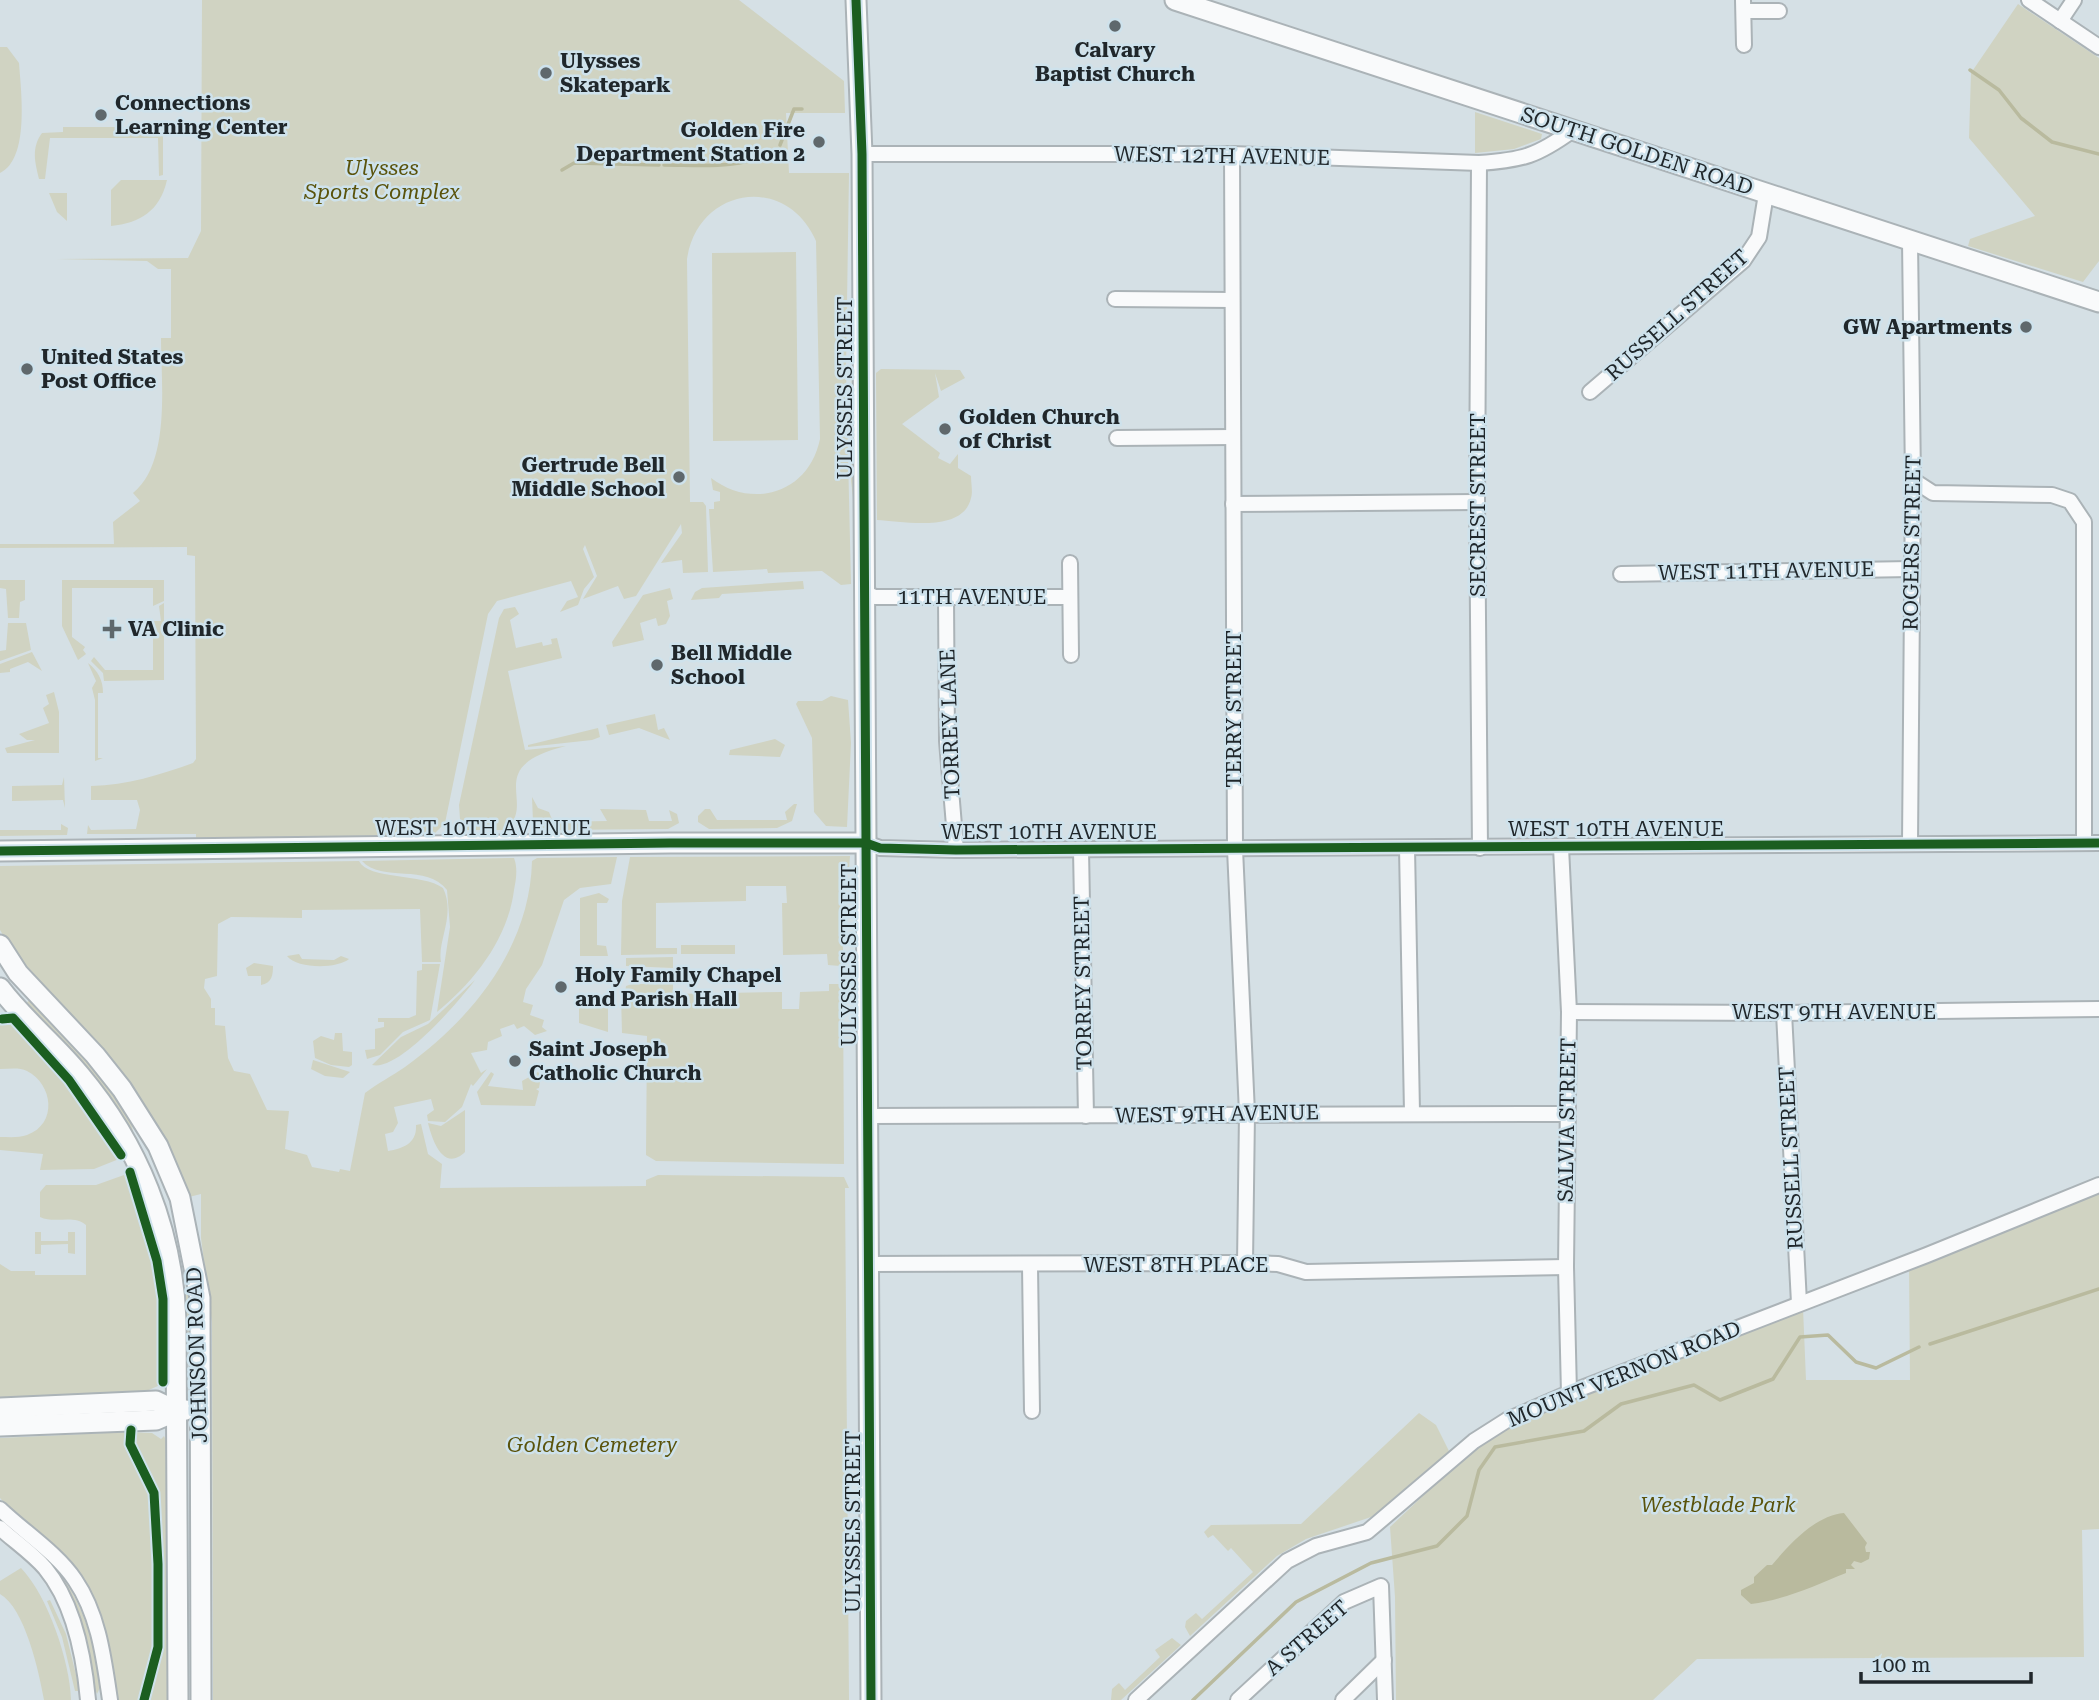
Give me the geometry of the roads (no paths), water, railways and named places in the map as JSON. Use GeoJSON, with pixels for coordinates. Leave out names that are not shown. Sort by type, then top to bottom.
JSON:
{"type":"FeatureCollection","features":[{"type":"Feature","properties":{"kind":"street","name":"ULYSSES STREET"},"geometry":{"type":"LineString","coordinates":[[856,0],[862,154],[870,594],[866,844],[871,1700]]}},
{"type":"Feature","properties":{"kind":"street","name":"SOUTH GOLDEN ROAD"},"geometry":{"type":"LineString","coordinates":[[1175,0],[2099,302]]}},
{"type":"Feature","properties":{"kind":"street"},"geometry":{"type":"LineString","coordinates":[[2029,0],[2099,47]]}},
{"type":"Feature","properties":{"kind":"street"},"geometry":{"type":"LineString","coordinates":[[2060,21],[2074,0]]}},
{"type":"Feature","properties":{"kind":"street"},"geometry":{"type":"LineString","coordinates":[[1744,45],[1744,5],[1779,11]]}},
{"type":"Feature","properties":{"kind":"street","name":"WEST 12TH AVENUE"},"geometry":{"type":"LineString","coordinates":[[862,154],[1232,154],[1479,163],[1543,153],[1573,130]]}},
{"type":"Feature","properties":{"kind":"street","name":"TERRY STREET"},"geometry":{"type":"LineString","coordinates":[[1232,154],[1235,849],[1247,1113],[1245,1263]]}},
{"type":"Feature","properties":{"kind":"street","name":"SECREST STREET"},"geometry":{"type":"LineString","coordinates":[[1479,163],[1477,502],[1480,848]]}},
{"type":"Feature","properties":{"kind":"street","name":"RUSSELL STREET"},"geometry":{"type":"LineString","coordinates":[[1590,393],[1743,261],[1759,237],[1766,194]]}},
{"type":"Feature","properties":{"kind":"street","name":"ROGERS STREET"},"geometry":{"type":"LineString","coordinates":[[1910,241],[1913,480],[1910,844]]}},
{"type":"Feature","properties":{"kind":"street"},"geometry":{"type":"LineString","coordinates":[[1115,299],[1232,300]]}},
{"type":"Feature","properties":{"kind":"street"},"geometry":{"type":"LineString","coordinates":[[1117,438],[1233,437]]}},
{"type":"Feature","properties":{"kind":"street"},"geometry":{"type":"LineString","coordinates":[[1913,480],[1933,493],[2052,495],[2070,501],[2084,522],[2092,843]]}},
{"type":"Feature","properties":{"kind":"street"},"geometry":{"type":"LineString","coordinates":[[1233,504],[1477,502]]}},
{"type":"Feature","properties":{"kind":"street"},"geometry":{"type":"LineString","coordinates":[[1070,563],[1071,655]]}},
{"type":"Feature","properties":{"kind":"street","name":"WEST 11TH AVENUE"},"geometry":{"type":"LineString","coordinates":[[1621,573],[1911,569]]}},
{"type":"Feature","properties":{"kind":"street","name":"11TH AVENUE"},"geometry":{"type":"LineString","coordinates":[[870,594],[1070,597]]}},
{"type":"Feature","properties":{"kind":"street","name":"TORREY LANE"},"geometry":{"type":"LineString","coordinates":[[946,597],[947,741],[956,850]]}},
{"type":"Feature","properties":{"kind":"street","name":"WEST 10TH AVENUE"},"geometry":{"type":"LineString","coordinates":[[0,852],[670,843],[866,844],[880,848],[1081,850],[2092,843]]}},
{"type":"Feature","properties":{"kind":"street","name":"SALVIA STREET"},"geometry":{"type":"LineString","coordinates":[[1561,847],[1569,1012],[1566,1267],[1569,1393]]}},
{"type":"Feature","properties":{"kind":"street"},"geometry":{"type":"LineString","coordinates":[[1407,848],[1412,1112]]}},
{"type":"Feature","properties":{"kind":"street","name":"TORREY STREET"},"geometry":{"type":"LineString","coordinates":[[1081,850],[1086,1116]]}},
{"type":"Feature","properties":{"kind":"street","name":"JOHNSON ROAD"},"geometry":{"type":"LineString","coordinates":[[0,945],[18,974],[95,1055],[122,1089],[152,1136],[170,1172],[183,1211],[197,1275],[201,1410],[201,1700]]}},
{"type":"Feature","properties":{"kind":"street","name":"JOHNSON ROAD"},"geometry":{"type":"LineString","coordinates":[[0,988],[80,1074],[117,1128],[146,1181],[164,1233],[173,1275],[177,1411],[178,1700]]}},
{"type":"Feature","properties":{"kind":"street","name":"WEST 9TH AVENUE"},"geometry":{"type":"LineString","coordinates":[[1569,1012],[1784,1013],[2099,1009]]}},
{"type":"Feature","properties":{"kind":"street","name":"RUSSELL STREET"},"geometry":{"type":"LineString","coordinates":[[1784,1013],[1799,1303]]}},
{"type":"Feature","properties":{"kind":"street","name":"WEST 9TH AVENUE"},"geometry":{"type":"LineString","coordinates":[[867,1116],[1412,1112],[1567,1114]]}},
{"type":"Feature","properties":{"kind":"street","name":"MOUNT VERNON ROAD"},"geometry":{"type":"LineString","coordinates":[[1136,1700],[1287,1561],[1316,1546],[1367,1532],[1474,1441],[1507,1420],[1569,1393],[1927,1255],[2099,1185]]}},
{"type":"Feature","properties":{"kind":"street","name":"WEST 8TH PLACE"},"geometry":{"type":"LineString","coordinates":[[868,1264],[1030,1266],[1245,1263],[1278,1264],[1306,1272],[1566,1267]]}},
{"type":"Feature","properties":{"kind":"street"},"geometry":{"type":"LineString","coordinates":[[1030,1266],[1032,1411]]}},
{"type":"Feature","properties":{"kind":"street"},"geometry":{"type":"LineString","coordinates":[[0,1408],[156,1401],[177,1411]]}},
{"type":"Feature","properties":{"kind":"street"},"geometry":{"type":"LineString","coordinates":[[0,1426],[156,1420],[177,1411],[201,1410]]}},
{"type":"Feature","properties":{"kind":"street"},"geometry":{"type":"LineString","coordinates":[[0,1509],[31,1546],[63,1598],[79,1646],[88,1700]]}},
{"type":"Feature","properties":{"kind":"street"},"geometry":{"type":"LineString","coordinates":[[0,1528],[31,1546],[76,1581],[90,1611],[103,1653],[110,1700]]}},
{"type":"Feature","properties":{"kind":"street","name":"A STREET"},"geometry":{"type":"LineString","coordinates":[[1238,1700],[1344,1602],[1381,1586],[1384,1660]]}},
{"type":"Feature","properties":{"kind":"street"},"geometry":{"type":"LineString","coordinates":[[1343,1700],[1384,1660]]}},
{"type":"Feature","properties":{"kind":"street"},"geometry":{"type":"LineString","coordinates":[[1384,1660],[1385,1700]]}},
{"type":"Feature","properties":{"kind":"waterway"},"geometry":{"type":"LineString","coordinates":[[1970,70],[1999,90],[2021,118],[2052,142],[2099,154]]}},
{"type":"Feature","properties":{"kind":"waterway"},"geometry":{"type":"LineString","coordinates":[[780,145],[794,109],[802,109]]}},
{"type":"Feature","properties":{"kind":"waterway"},"geometry":{"type":"LineString","coordinates":[[664,165],[734,164],[774,151]]}},
{"type":"Feature","properties":{"kind":"waterway"},"geometry":{"type":"LineString","coordinates":[[562,170],[574,163],[659,165]]}},
{"type":"Feature","properties":{"kind":"waterway"},"geometry":{"type":"LineString","coordinates":[[1930,1344],[2099,1289]]}},
{"type":"Feature","properties":{"kind":"waterway"},"geometry":{"type":"LineString","coordinates":[[1193,1700],[1296,1602],[1371,1563],[1437,1546],[1467,1516],[1479,1470],[1495,1447],[1584,1431],[1621,1404],[1694,1385],[1720,1400],[1773,1379],[1800,1337],[1828,1335],[1856,1362],[1876,1368],[1919,1347]]}},
{"type":"Feature","properties":{"kind":"place","name":"Calvary Baptist Church"},"geometry":{"type":"Point","coordinates":[1115,26]}},
{"type":"Feature","properties":{"kind":"place","name":"Ulysses Skatepark"},"geometry":{"type":"Point","coordinates":[546,73]}},
{"type":"Feature","properties":{"kind":"place","name":"Connections Learning Center"},"geometry":{"type":"Point","coordinates":[101,115]}},
{"type":"Feature","properties":{"kind":"place","name":"Golden Fire Department Station 2"},"geometry":{"type":"Point","coordinates":[819,142]}},
{"type":"Feature","properties":{"kind":"place","name":"GW Apartments"},"geometry":{"type":"Point","coordinates":[2026,327]}},
{"type":"Feature","properties":{"kind":"place","name":"United States Post Office"},"geometry":{"type":"Point","coordinates":[27,369]}},
{"type":"Feature","properties":{"kind":"place","name":"Golden Church of Christ"},"geometry":{"type":"Point","coordinates":[945,429]}},
{"type":"Feature","properties":{"kind":"place","name":"Gertrude Bell Middle School"},"geometry":{"type":"Point","coordinates":[679,477]}},
{"type":"Feature","properties":{"kind":"place","name":"VA Clinic"},"geometry":{"type":"Point","coordinates":[112,629]}},
{"type":"Feature","properties":{"kind":"place","name":"Bell Middle School"},"geometry":{"type":"Point","coordinates":[657,665]}},
{"type":"Feature","properties":{"kind":"place","name":"Holy Family Chapel and Parish Hall"},"geometry":{"type":"Point","coordinates":[561,987]}},
{"type":"Feature","properties":{"kind":"place","name":"Saint Joseph Catholic Church"},"geometry":{"type":"Point","coordinates":[515,1061]}},
{"type":"Feature","properties":{"kind":"park label","name":"Ulysses Sports Complex"},"geometry":{"type":"Point","coordinates":[382,180]}},
{"type":"Feature","properties":{"kind":"park label","name":"Golden Cemetery"},"geometry":{"type":"Point","coordinates":[592,1445]}},
{"type":"Feature","properties":{"kind":"park label","name":"Westblade Park"},"geometry":{"type":"Point","coordinates":[1718,1505]}}]}
